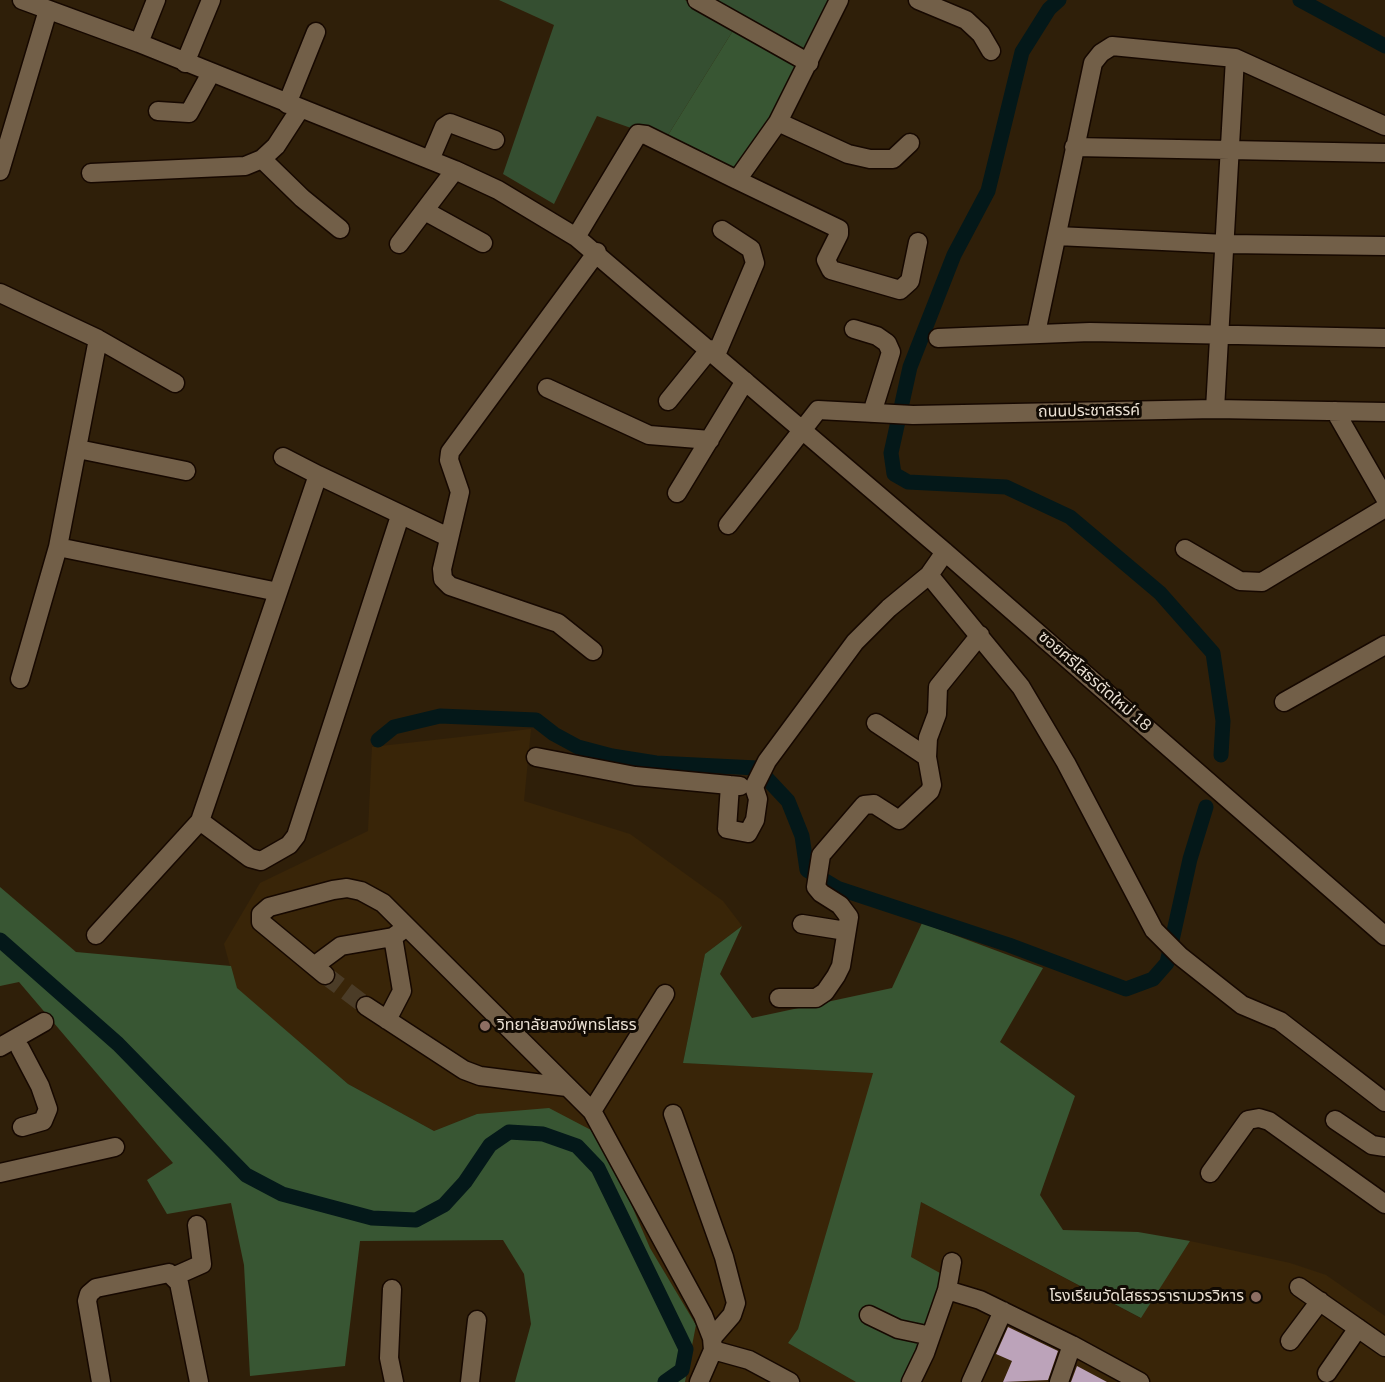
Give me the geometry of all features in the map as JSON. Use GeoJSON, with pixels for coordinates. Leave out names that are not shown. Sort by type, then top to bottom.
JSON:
{"type":"FeatureCollection","features":[{"type":"Feature","properties":{"kind":"street","name":"ซอยศรีโสธรตัดใหม่ 18"},"geometry":{"type":"LineString","coordinates":[[22,0],[139,43],[455,170],[498,190],[576,237],[597,252],[945,552],[1385,936]]}},
{"type":"Feature","properties":{"kind":"street"},"geometry":{"type":"LineString","coordinates":[[139,43],[156,0]]}},
{"type":"Feature","properties":{"kind":"street"},"geometry":{"type":"LineString","coordinates":[[185,63],[211,0]]}},
{"type":"Feature","properties":{"kind":"street"},"geometry":{"type":"LineString","coordinates":[[697,0],[808,63]]}},
{"type":"Feature","properties":{"kind":"street"},"geometry":{"type":"LineString","coordinates":[[737,180],[778,122],[839,0]]}},
{"type":"Feature","properties":{"kind":"street"},"geometry":{"type":"LineString","coordinates":[[918,0],[966,20],[981,34],[991,51]]}},
{"type":"Feature","properties":{"kind":"street"},"geometry":{"type":"LineString","coordinates":[[0,171],[48,10]]}},
{"type":"Feature","properties":{"kind":"street"},"geometry":{"type":"LineString","coordinates":[[91,174],[245,166],[262,159],[276,146],[293,106],[316,32]]}},
{"type":"Feature","properties":{"kind":"street"},"geometry":{"type":"LineString","coordinates":[[1036,333],[1093,63],[1101,53],[1112,46],[1235,58],[1385,126]]}},
{"type":"Feature","properties":{"kind":"street"},"geometry":{"type":"LineString","coordinates":[[1215,410],[1232,151],[1235,58]]}},
{"type":"Feature","properties":{"kind":"street"},"geometry":{"type":"LineString","coordinates":[[158,111],[189,113],[211,73]]}},
{"type":"Feature","properties":{"kind":"street"},"geometry":{"type":"LineString","coordinates":[[778,122],[848,154],[870,159],[893,159],[910,143]]}},
{"type":"Feature","properties":{"kind":"street"},"geometry":{"type":"LineString","coordinates":[[430,160],[444,127],[450,123],[495,140]]}},
{"type":"Feature","properties":{"kind":"street"},"geometry":{"type":"LineString","coordinates":[[576,237],[638,134],[646,135],[839,229],[839,234],[826,260],[831,270],[900,290],[910,281],[918,242]]}},
{"type":"Feature","properties":{"kind":"street"},"geometry":{"type":"LineString","coordinates":[[1074,147],[1385,153]]}},
{"type":"Feature","properties":{"kind":"street"},"geometry":{"type":"LineString","coordinates":[[262,159],[302,198],[340,229]]}},
{"type":"Feature","properties":{"kind":"street"},"geometry":{"type":"LineString","coordinates":[[399,244],[455,170]]}},
{"type":"Feature","properties":{"kind":"street"},"geometry":{"type":"LineString","coordinates":[[425,211],[483,243]]}},
{"type":"Feature","properties":{"kind":"street"},"geometry":{"type":"LineString","coordinates":[[668,402],[713,352],[754,263],[751,249],[722,230]]}},
{"type":"Feature","properties":{"kind":"street"},"geometry":{"type":"LineString","coordinates":[[1057,236],[1226,244],[1385,246]]}},
{"type":"Feature","properties":{"kind":"street"},"geometry":{"type":"LineString","coordinates":[[593,651],[558,622],[450,586],[443,579],[442,569],[460,492],[449,460],[450,452],[597,252]]}},
{"type":"Feature","properties":{"kind":"street"},"geometry":{"type":"LineString","coordinates":[[0,293],[98,339],[176,383]]}},
{"type":"Feature","properties":{"kind":"street"},"geometry":{"type":"LineString","coordinates":[[854,329],[877,336],[887,343],[891,352],[877,413]]}},
{"type":"Feature","properties":{"kind":"street"},"geometry":{"type":"LineString","coordinates":[[938,338],[1036,333],[1385,338]]}},
{"type":"Feature","properties":{"kind":"street"},"geometry":{"type":"LineString","coordinates":[[20,679],[58,547],[98,339]]}},
{"type":"Feature","properties":{"kind":"street"},"geometry":{"type":"LineString","coordinates":[[677,493],[746,381]]}},
{"type":"Feature","properties":{"kind":"street"},"geometry":{"type":"LineString","coordinates":[[547,388],[649,435],[710,440]]}},
{"type":"Feature","properties":{"kind":"street","name":"ถนนประชาสรรค์"},"geometry":{"type":"LineString","coordinates":[[802,430],[818,410],[913,415],[1215,410],[1385,412]]}},
{"type":"Feature","properties":{"kind":"street"},"geometry":{"type":"LineString","coordinates":[[1335,411],[1385,498]]}},
{"type":"Feature","properties":{"kind":"street"},"geometry":{"type":"LineString","coordinates":[[728,525],[802,430]]}},
{"type":"Feature","properties":{"kind":"street"},"geometry":{"type":"LineString","coordinates":[[78,449],[186,471]]}},
{"type":"Feature","properties":{"kind":"street"},"geometry":{"type":"LineString","coordinates":[[283,457],[400,516],[444,535]]}},
{"type":"Feature","properties":{"kind":"street"},"geometry":{"type":"LineString","coordinates":[[96,935],[200,821],[318,475]]}},
{"type":"Feature","properties":{"kind":"street"},"geometry":{"type":"LineString","coordinates":[[1185,549],[1240,581],[1262,582],[1385,508]]}},
{"type":"Feature","properties":{"kind":"street"},"geometry":{"type":"LineString","coordinates":[[200,821],[250,858],[261,861],[289,845],[296,836],[400,516]]}},
{"type":"Feature","properties":{"kind":"street"},"geometry":{"type":"LineString","coordinates":[[58,547],[278,592]]}},
{"type":"Feature","properties":{"kind":"street"},"geometry":{"type":"LineString","coordinates":[[730,785],[727,829],[748,833],[755,820],[760,775],[855,642],[889,608],[929,575],[945,552]]}},
{"type":"Feature","properties":{"kind":"street"},"geometry":{"type":"LineString","coordinates":[[929,575],[1021,687],[1145,914],[1173,950],[1242,1005],[1280,1021],[1385,1102]]}},
{"type":"Feature","properties":{"kind":"street"},"geometry":{"type":"LineString","coordinates":[[779,998],[811,999],[825,992],[841,966],[849,917],[846,911],[818,890],[816,873],[823,850],[864,805],[874,804],[895,819],[906,816],[930,791],[932,779],[927,757],[927,738],[937,714],[938,687],[980,635]]}},
{"type":"Feature","properties":{"kind":"street"},"geometry":{"type":"LineString","coordinates":[[1284,702],[1385,645]]}},
{"type":"Feature","properties":{"kind":"street"},"geometry":{"type":"LineString","coordinates":[[876,723],[927,757]]}},
{"type":"Feature","properties":{"kind":"street"},"geometry":{"type":"LineString","coordinates":[[536,757],[634,776],[730,785],[760,775]]}},
{"type":"Feature","properties":{"kind":"street"},"geometry":{"type":"LineString","coordinates":[[400,932],[341,946],[320,970],[261,922],[261,914],[269,907],[347,888],[361,891],[383,903],[400,932],[592,1111],[703,1315],[712,1344],[749,1360],[790,1382]]}},
{"type":"Feature","properties":{"kind":"street"},"geometry":{"type":"LineString","coordinates":[[802,924],[846,931]]}},
{"type":"Feature","properties":{"kind":"street"},"geometry":{"type":"LineString","coordinates":[[387,1020],[402,991],[400,932]]}},
{"type":"Feature","properties":{"kind":"street"},"geometry":{"type":"LineString","coordinates":[[1222,987],[1232,1008],[1276,1030],[1301,1051]]}},
{"type":"Feature","properties":{"kind":"street"},"geometry":{"type":"LineString","coordinates":[[592,1111],[665,994]]}},
{"type":"Feature","properties":{"kind":"street"},"geometry":{"type":"LineString","coordinates":[[366,1006],[464,1070],[480,1076],[567,1088]]}},
{"type":"Feature","properties":{"kind":"street"},"geometry":{"type":"LineString","coordinates":[[0,1047],[8,1040],[44,1022]]}},
{"type":"Feature","properties":{"kind":"street"},"geometry":{"type":"LineString","coordinates":[[0,1053],[29,1046],[48,1109],[43,1121],[22,1127]]}},
{"type":"Feature","properties":{"kind":"street"},"geometry":{"type":"LineString","coordinates":[[673,1114],[724,1257],[736,1304],[732,1315],[712,1344],[699,1382]]}},
{"type":"Feature","properties":{"kind":"street"},"geometry":{"type":"LineString","coordinates":[[1210,1173],[1248,1120],[1260,1118],[1269,1121],[1385,1204]]}},
{"type":"Feature","properties":{"kind":"street"},"geometry":{"type":"LineString","coordinates":[[1335,1120],[1372,1145],[1385,1148]]}},
{"type":"Feature","properties":{"kind":"street"},"geometry":{"type":"LineString","coordinates":[[0,1173],[115,1147]]}},
{"type":"Feature","properties":{"kind":"street"},"geometry":{"type":"LineString","coordinates":[[175,1276],[202,1264],[197,1225]]}},
{"type":"Feature","properties":{"kind":"street"},"geometry":{"type":"LineString","coordinates":[[911,1382],[931,1336],[947,1290],[952,1262]]}},
{"type":"Feature","properties":{"kind":"street"},"geometry":{"type":"LineString","coordinates":[[101,1382],[87,1301],[89,1294],[96,1288],[169,1273],[175,1276],[179,1283],[200,1382]]}},
{"type":"Feature","properties":{"kind":"street"},"geometry":{"type":"LineString","coordinates":[[1299,1287],[1385,1347]]}},
{"type":"Feature","properties":{"kind":"street"},"geometry":{"type":"LineString","coordinates":[[392,1289],[389,1358],[394,1382]]}},
{"type":"Feature","properties":{"kind":"street"},"geometry":{"type":"LineString","coordinates":[[947,1290],[980,1300],[1072,1345],[1140,1382]]}},
{"type":"Feature","properties":{"kind":"street"},"geometry":{"type":"LineString","coordinates":[[1290,1341],[1320,1301]]}},
{"type":"Feature","properties":{"kind":"street"},"geometry":{"type":"LineString","coordinates":[[971,1382],[1003,1311]]}},
{"type":"Feature","properties":{"kind":"street"},"geometry":{"type":"LineString","coordinates":[[869,1315],[898,1329],[931,1336]]}},
{"type":"Feature","properties":{"kind":"street"},"geometry":{"type":"LineString","coordinates":[[470,1382],[477,1320]]}},
{"type":"Feature","properties":{"kind":"street"},"geometry":{"type":"LineString","coordinates":[[1327,1373],[1358,1328]]}},
{"type":"Feature","properties":{"kind":"street"},"geometry":{"type":"LineString","coordinates":[[1059,1382],[1072,1345]]}},
{"type":"Feature","properties":{"kind":"shaded area","name":"วิทยาลัยสงฆ์พุทธโสธร"},"geometry":{"type":"Polygon","coordinates":[[[531,729],[524,801],[630,834],[723,901],[742,926],[705,954],[683,1063],[874,1073],[798,1329],[788,1343],[856,1382],[685,1382],[692,1353],[623,1185],[477,1114],[434,1131],[348,1084],[236,988],[224,944],[260,883],[368,831],[372,747],[531,729]]]}},
{"type":"Feature","properties":{"kind":"shaded area","name":"โรงเรียนวัดโสธรวรารามวรวิหาร"},"geometry":{"type":"Polygon","coordinates":[[[921,1202],[1140,1318],[1190,1241],[1290,1263],[1326,1275],[1385,1316],[1385,1382],[905,1382],[911,1257],[921,1202]]]}},
{"type":"Feature","properties":{"kind":"green space"},"geometry":{"type":"Polygon","coordinates":[[[499,0],[685,0],[734,29],[665,140],[597,116],[554,204],[503,174],[554,25],[499,0]]]}},
{"type":"Feature","properties":{"kind":"green space"},"geometry":{"type":"Polygon","coordinates":[[[709,0],[836,0],[806,55],[709,0]]]}},
{"type":"Feature","properties":{"kind":"green space"},"geometry":{"type":"Polygon","coordinates":[[[734,29],[801,68],[779,113],[732,173],[665,140],[734,29]]]}},
{"type":"Feature","properties":{"kind":"green space"},"geometry":{"type":"Polygon","coordinates":[[[0,887],[76,952],[231,966],[237,988],[348,1084],[434,1131],[477,1114],[549,1108],[591,1130],[623,1185],[650,1248],[696,1325],[685,1382],[515,1382],[531,1324],[524,1274],[503,1240],[360,1241],[345,1366],[250,1376],[244,1265],[231,1203],[167,1214],[147,1180],[173,1163],[19,982],[0,986],[0,887]]]}},
{"type":"Feature","properties":{"kind":"green space"},"geometry":{"type":"Polygon","coordinates":[[[922,923],[1043,968],[1000,1042],[1075,1096],[1040,1195],[1063,1230],[1138,1232],[1190,1241],[1141,1318],[921,1202],[911,1257],[949,1278],[904,1382],[856,1382],[788,1343],[798,1329],[873,1073],[683,1063],[705,954],[742,926],[720,974],[752,1018],[892,988],[922,923]]]}},
{"type":"Feature","properties":{"kind":"building"},"geometry":{"type":"Polygon","coordinates":[[[1008,1327],[1058,1351],[1048,1380],[1003,1382],[1012,1361],[996,1354],[1008,1327]]]}},
{"type":"Feature","properties":{"kind":"building"},"geometry":{"type":"Polygon","coordinates":[[[1077,1366],[1107,1382],[1071,1382],[1077,1366]]]}},
{"type":"Feature","properties":{"kind":"waterway"},"geometry":{"type":"LineString","coordinates":[[1059,0],[1049,9],[1022,52],[988,191],[954,255],[910,367],[891,453],[894,474],[908,482],[1006,487],[1070,517],[1160,593],[1213,653],[1223,721],[1221,755]]}},
{"type":"Feature","properties":{"kind":"waterway"},"geometry":{"type":"LineString","coordinates":[[1300,0],[1385,46]]}},
{"type":"Feature","properties":{"kind":"waterway"},"geometry":{"type":"LineString","coordinates":[[378,740],[394,727],[440,716],[536,720],[554,734],[578,747],[612,756],[656,763],[757,768],[788,801],[802,836],[807,870],[837,888],[1009,945],[1126,989],[1153,979],[1167,963],[1190,859],[1206,807]]}},
{"type":"Feature","properties":{"kind":"waterway"},"geometry":{"type":"LineString","coordinates":[[0,940],[118,1044],[246,1175],[282,1194],[372,1218],[416,1220],[444,1205],[465,1182],[490,1145],[509,1132],[543,1134],[577,1146],[598,1168],[686,1349],[682,1370],[665,1382]]}},
{"type":"Feature","properties":{"kind":"tunnel"},"geometry":{"type":"LineString","coordinates":[[325,975],[366,1006]]}},
{"type":"Feature","properties":{"kind":"place","name":"วิทยาลัยสงฆ์พุทธโสธร"},"geometry":{"type":"Point","coordinates":[485,1026]}},
{"type":"Feature","properties":{"kind":"place","name":"โรงเรียนวัดโสธรวรารามวรวิหาร"},"geometry":{"type":"Point","coordinates":[1256,1297]}}]}
